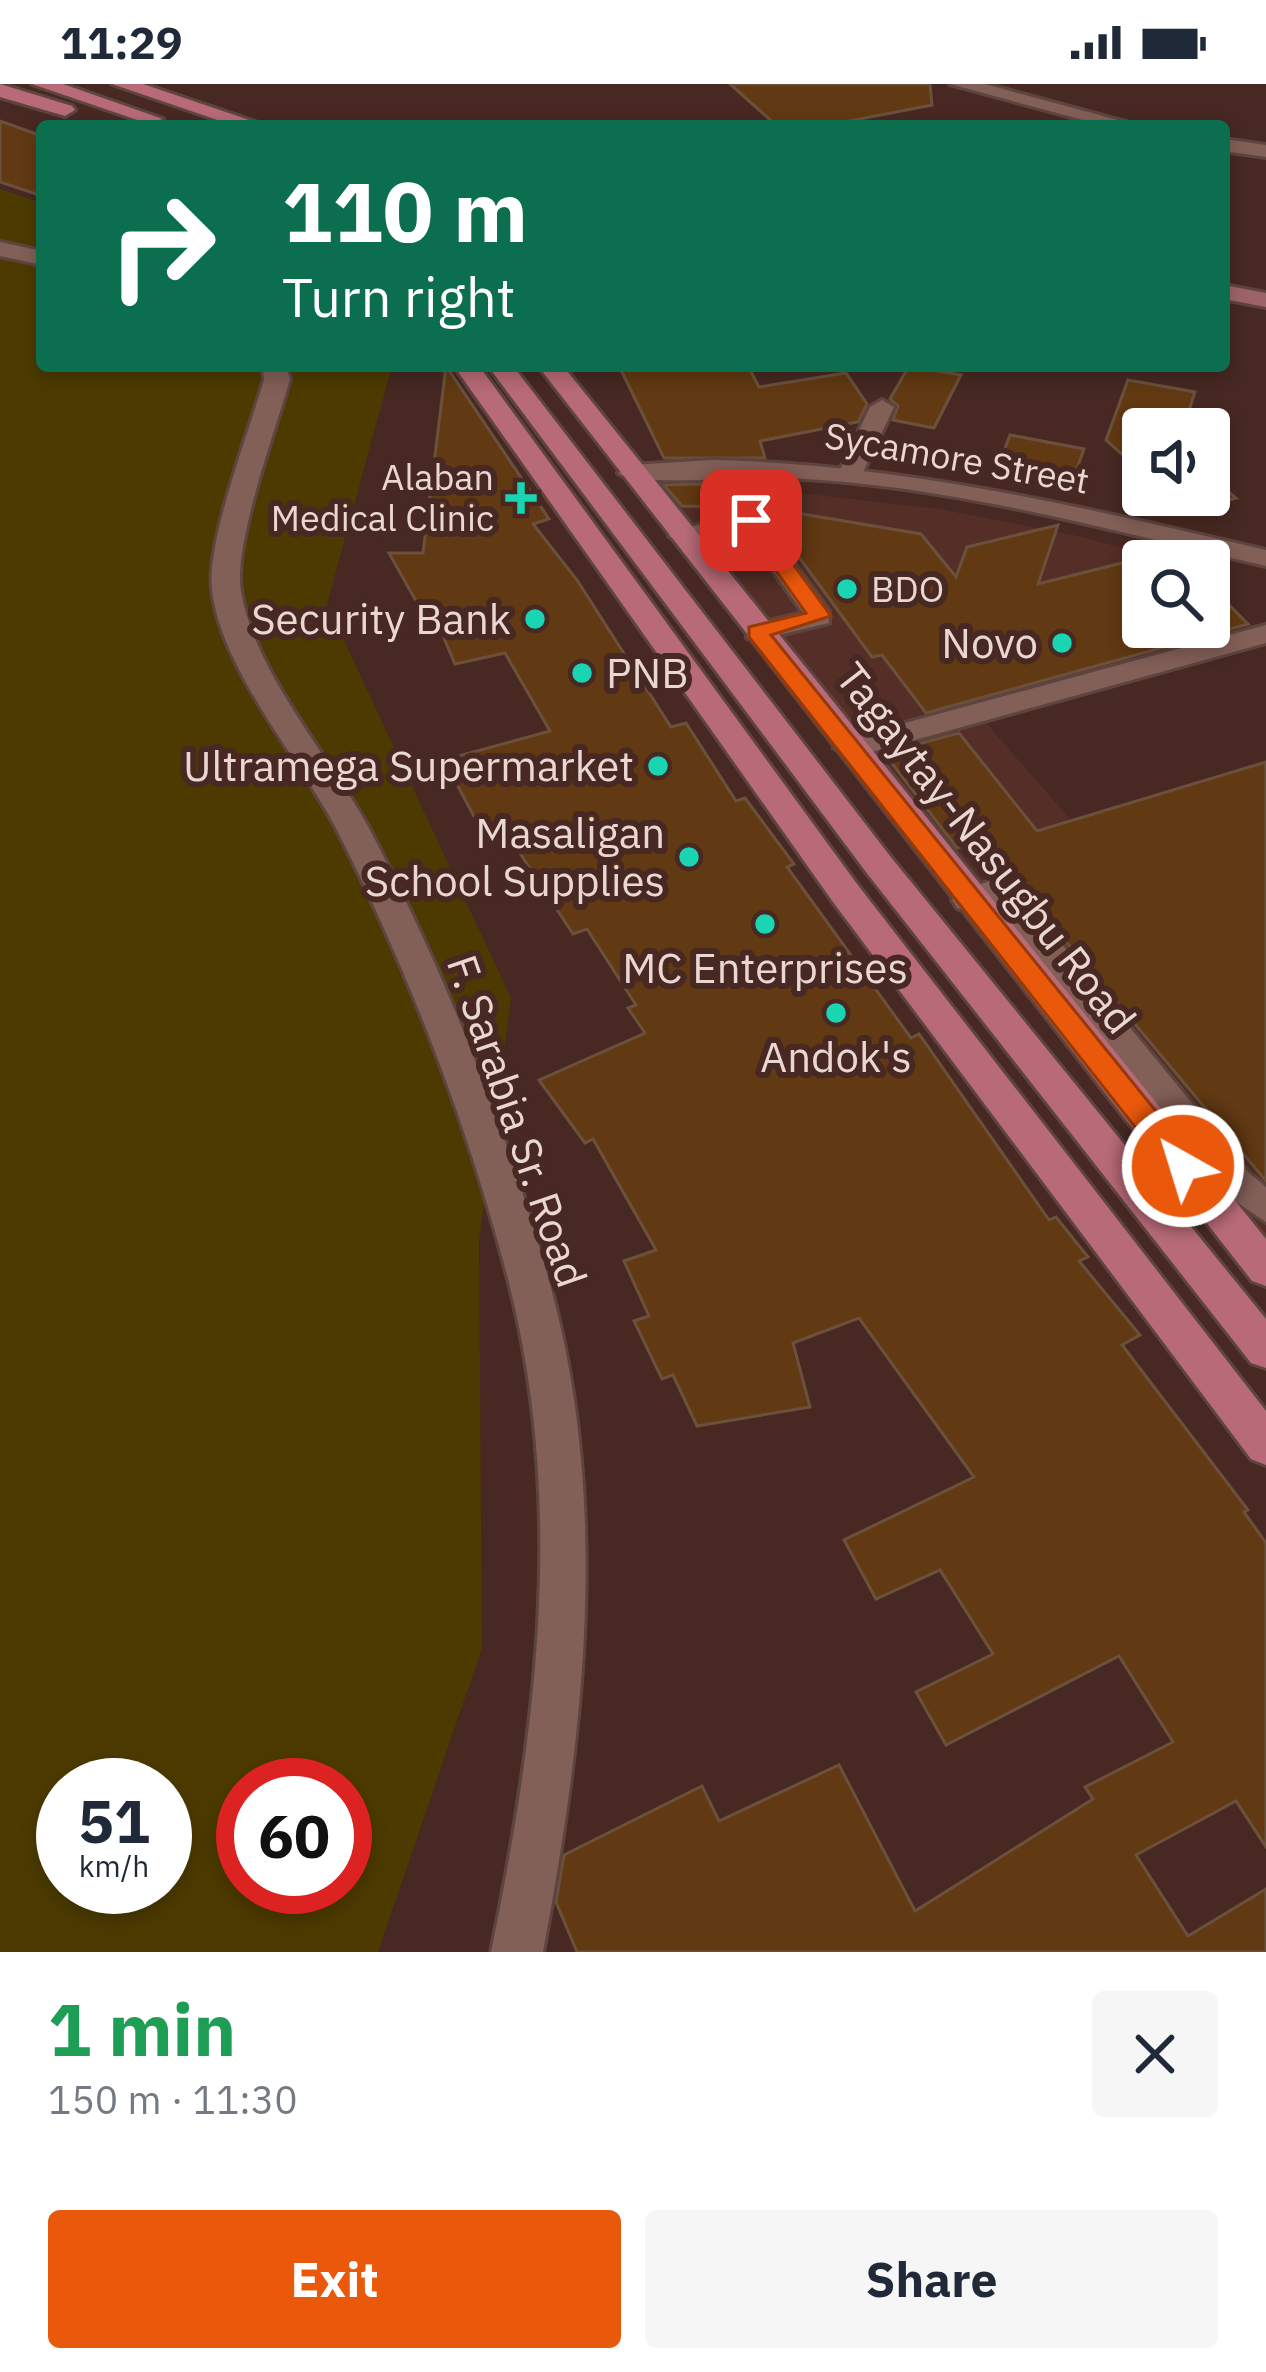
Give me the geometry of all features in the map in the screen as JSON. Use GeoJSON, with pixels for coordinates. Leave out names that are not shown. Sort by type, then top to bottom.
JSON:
{"type":"FeatureCollection","features":[{"type":"Feature","properties":{"kind":"main road"},"geometry":{"type":"LineString","coordinates":[[42,84],[157,120]]}},
{"type":"Feature","properties":{"kind":"main road"},"geometry":{"type":"LineString","coordinates":[[122,84],[238,120]]}},
{"type":"Feature","properties":{"kind":"main road"},"geometry":{"type":"LineString","coordinates":[[0,90],[98,120]]}},
{"type":"Feature","properties":{"kind":"main road"},"geometry":{"type":"LineString","coordinates":[[470,372],[845,893],[1266,1445]]}},
{"type":"Feature","properties":{"kind":"main road"},"geometry":{"type":"LineString","coordinates":[[505,372],[865,847],[1266,1350]]}},
{"type":"Feature","properties":{"kind":"main road","name":"Tagaytay-Nasugbu Road"},"geometry":{"type":"LineString","coordinates":[[555,372],[968,900],[1266,1269]]}},
{"type":"Feature","properties":{"kind":"street"},"geometry":{"type":"LineString","coordinates":[[960,84],[1106,120]]}},
{"type":"Feature","properties":{"kind":"street"},"geometry":{"type":"LineString","coordinates":[[1230,146],[1266,151]]}},
{"type":"Feature","properties":{"kind":"street"},"geometry":{"type":"LineString","coordinates":[[0,249],[36,257]]}},
{"type":"Feature","properties":{"kind":"street"},"geometry":{"type":"LineString","coordinates":[[1230,293],[1266,300]]}},
{"type":"Feature","properties":{"kind":"street","name":"F. Sarabia Sr. Road"},"geometry":{"type":"LineString","coordinates":[[275,372],[225,587],[269,691],[331,787],[426,981],[529,1281],[561,1436],[562,1658],[535,1864],[517,1952]]}},
{"type":"Feature","properties":{"kind":"street","name":"Sycamore Street"},"geometry":{"type":"LineString","coordinates":[[631,473],[726,466],[851,472],[1011,500],[1266,558]]}},
{"type":"Feature","properties":{"kind":"street"},"geometry":{"type":"LineString","coordinates":[[850,748],[1266,634]]}},
{"type":"Feature","properties":{"kind":"lane"},"geometry":{"type":"LineString","coordinates":[[851,472],[882,407]]}},
{"type":"Feature","properties":{"kind":"lane"},"geometry":{"type":"LineString","coordinates":[[682,536],[751,520],[820,616],[757,632]]}},
{"type":"Feature","properties":{"kind":"lane"},"geometry":{"type":"LineString","coordinates":[[968,900],[999,889],[1236,1183],[1266,1208]]}},
{"type":"Feature","properties":{"kind":"shaded area"},"geometry":{"type":"Polygon","coordinates":[[[0,189],[36,201],[36,372],[390,372],[327,604],[511,998],[479,1242],[482,1648],[378,1952],[0,1952],[0,189]]]}},
{"type":"Feature","properties":{"kind":"shaded area"},"geometry":{"type":"Polygon","coordinates":[[[657,484],[755,488],[940,509],[1122,548],[1122,648],[1209,648],[980,716],[1071,820],[1266,761],[1266,1241],[657,484]]]}},
{"type":"Feature","properties":{"kind":"shaded area"},"geometry":{"type":"Polygon","coordinates":[[[1230,604],[1259,633],[1230,642],[1230,604]]]}},
{"type":"Feature","properties":{"kind":"building"},"geometry":{"type":"Polygon","coordinates":[[[730,84],[930,84],[932,105],[855,120],[770,120],[730,84]]]}},
{"type":"Feature","properties":{"kind":"building"},"geometry":{"type":"Polygon","coordinates":[[[0,121],[36,134],[36,194],[0,182],[0,121]]]}},
{"type":"Feature","properties":{"kind":"building"},"geometry":{"type":"Polygon","coordinates":[[[445,372],[450,372],[549,519],[533,524],[577,580],[671,727],[686,723],[736,801],[745,798],[794,864],[787,867],[911,1038],[919,1034],[1049,1220],[1056,1217],[1088,1257],[1079,1261],[1140,1335],[1122,1345],[1248,1510],[1244,1512],[1266,1543],[1266,1847],[1236,1801],[1136,1855],[1188,1936],[1266,1889],[1266,1952],[577,1952],[556,1902],[564,1855],[702,1786],[719,1821],[839,1765],[915,1911],[1093,1799],[1085,1787],[1173,1742],[1119,1656],[946,1745],[916,1692],[993,1654],[940,1570],[876,1599],[844,1540],[974,1477],[859,1318],[793,1343],[810,1407],[697,1426],[673,1375],[662,1379],[634,1321],[649,1316],[624,1261],[656,1250],[593,1139],[585,1143],[539,1080],[645,1033],[628,1008],[636,1005],[587,929],[573,934],[508,835],[487,841],[444,760],[550,731],[505,653],[455,664],[434,615],[425,617],[389,553],[423,553],[445,372]]]}},
{"type":"Feature","properties":{"kind":"building"},"geometry":{"type":"Polygon","coordinates":[[[622,372],[751,372],[759,387],[846,373],[867,404],[858,422],[760,441],[765,458],[664,458],[622,372]]]}},
{"type":"Feature","properties":{"kind":"building"},"geometry":{"type":"Polygon","coordinates":[[[906,372],[961,375],[934,428],[893,420],[898,406],[890,399],[906,372]]]}},
{"type":"Feature","properties":{"kind":"building"},"geometry":{"type":"Polygon","coordinates":[[[1128,380],[1195,392],[1190,408],[1122,408],[1122,454],[1106,440],[1128,380]]]}},
{"type":"Feature","properties":{"kind":"building"},"geometry":{"type":"Polygon","coordinates":[[[1010,435],[1084,449],[1070,488],[995,474],[1010,435]]]}},
{"type":"Feature","properties":{"kind":"building"},"geometry":{"type":"Polygon","coordinates":[[[772,482],[779,509],[767,508],[921,534],[956,577],[967,547],[1058,525],[1038,584],[1122,563],[1122,648],[1161,648],[926,713],[882,655],[872,657],[763,508],[682,506],[664,485],[772,482]]]}},
{"type":"Feature","properties":{"kind":"building"},"geometry":{"type":"Polygon","coordinates":[[[1230,606],[1248,624],[1230,629],[1230,606]]]}},
{"type":"Feature","properties":{"kind":"building"},"geometry":{"type":"Polygon","coordinates":[[[959,733],[1037,831],[1266,762],[1266,1181],[1013,878],[999,874],[973,842],[957,848],[884,753],[959,733]]]}},
{"type":"Feature","properties":{"kind":"place","name":"Alaban Medical Clinic"},"geometry":{"type":"Point","coordinates":[521,498]}},
{"type":"Feature","properties":{"kind":"place","name":"BDO"},"geometry":{"type":"Point","coordinates":[847,589]}},
{"type":"Feature","properties":{"kind":"place","name":"Security Bank"},"geometry":{"type":"Point","coordinates":[535,619]}},
{"type":"Feature","properties":{"kind":"place","name":"Novo"},"geometry":{"type":"Point","coordinates":[1062,643]}},
{"type":"Feature","properties":{"kind":"place","name":"PNB"},"geometry":{"type":"Point","coordinates":[582,673]}},
{"type":"Feature","properties":{"kind":"place","name":"Ultramega Supermarket"},"geometry":{"type":"Point","coordinates":[658,766]}},
{"type":"Feature","properties":{"kind":"place","name":"Masaligan School Supplies"},"geometry":{"type":"Point","coordinates":[689,857]}},
{"type":"Feature","properties":{"kind":"place","name":"MC Enterprises"},"geometry":{"type":"Point","coordinates":[765,924]}},
{"type":"Feature","properties":{"kind":"place","name":"Andok's"},"geometry":{"type":"Point","coordinates":[836,1013]}},
{"type":"Feature","properties":{"kind":"route"},"geometry":{"type":"LineString","coordinates":[[751,520],[820,616],[757,632],[1183,1166]]}}]}
